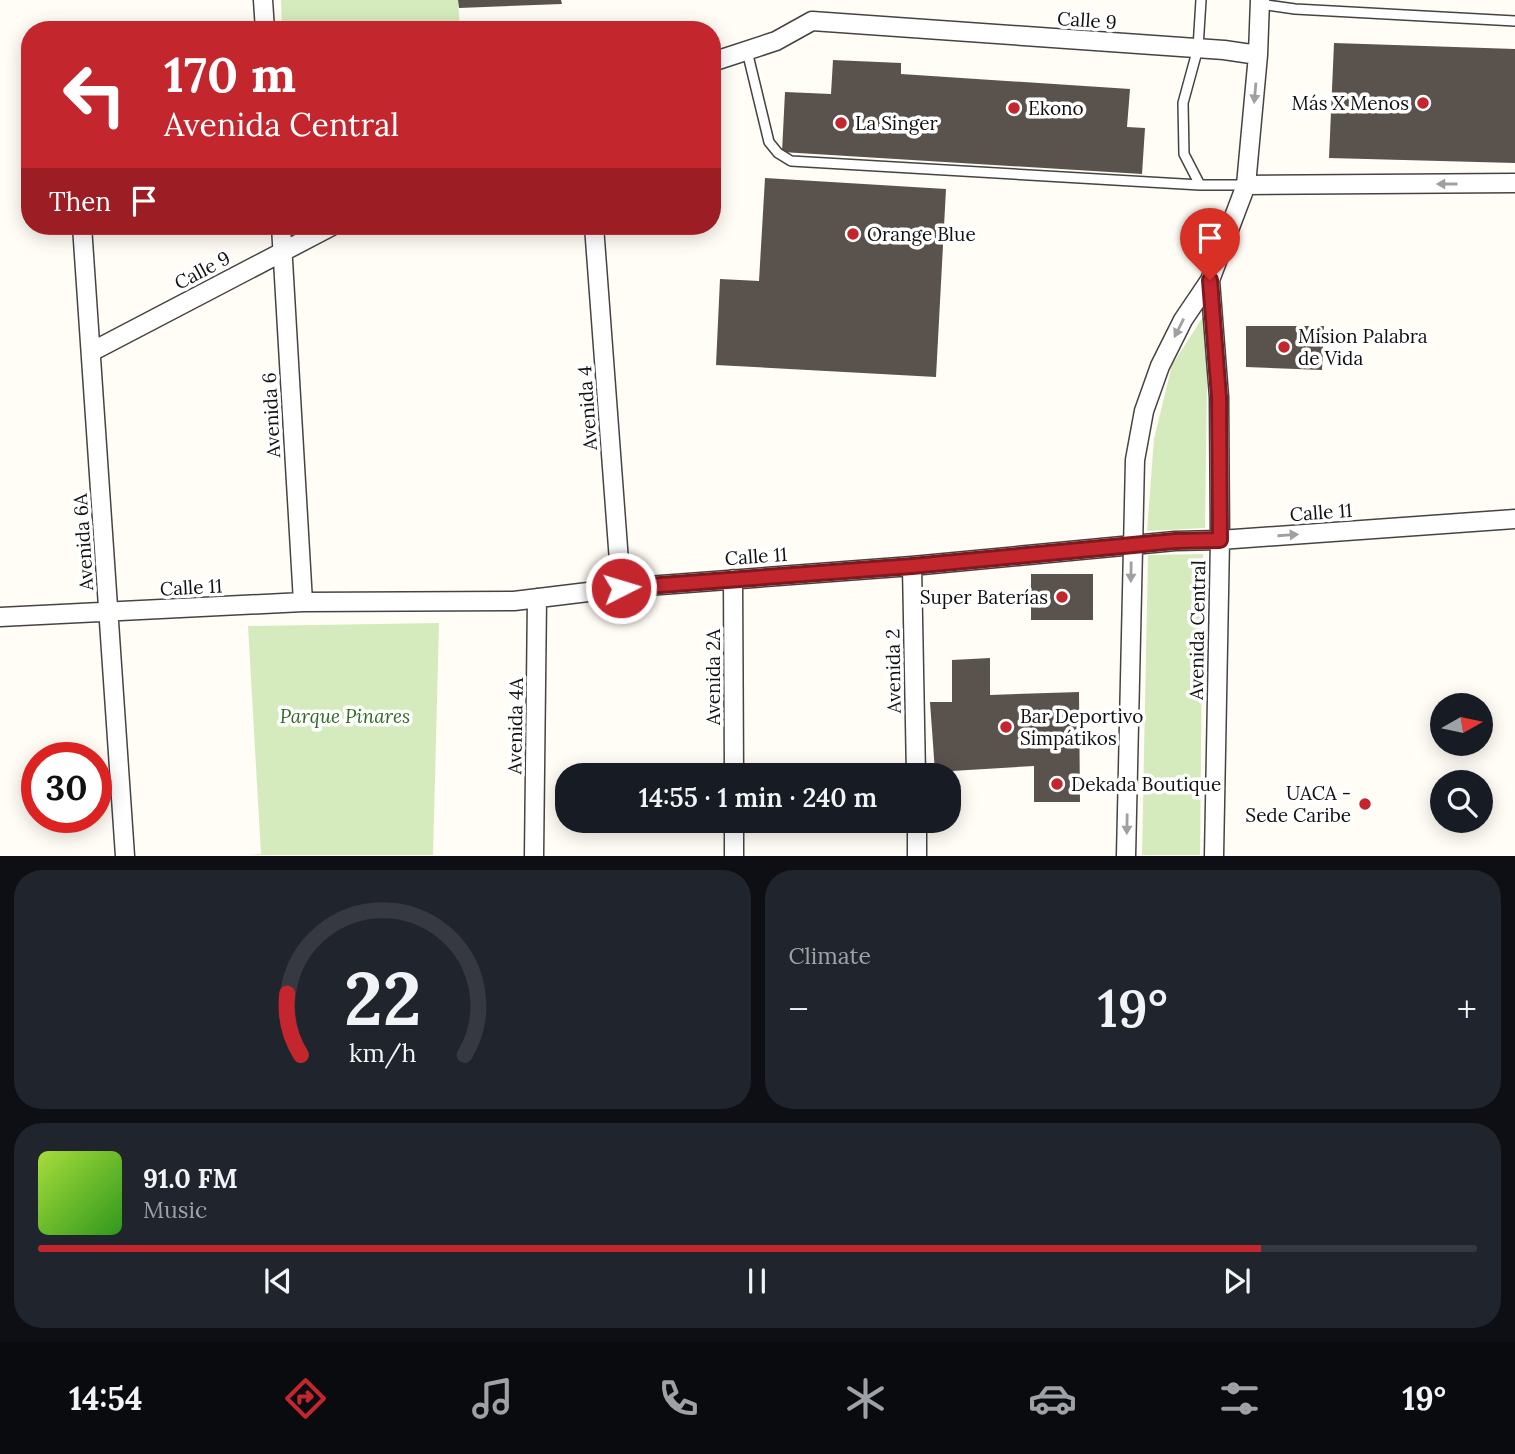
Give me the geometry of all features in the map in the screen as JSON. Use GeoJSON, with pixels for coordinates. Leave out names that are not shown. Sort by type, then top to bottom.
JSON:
{"type":"FeatureCollection","features":[{"type":"Feature","properties":{"kind":"street"},"geometry":{"type":"LineString","coordinates":[[263,0],[264,21]]}},
{"type":"Feature","properties":{"kind":"street","name":"Avenida Central"},"geometry":{"type":"LineString","coordinates":[[1126,856],[1135,460],[1144,411],[1160,366],[1183,320],[1210,280],[1246,185],[1260,2]]}},
{"type":"Feature","properties":{"kind":"street","name":"Calle 9"},"geometry":{"type":"LineString","coordinates":[[721,59],[776,41],[812,21],[1198,48],[1258,55]]}},
{"type":"Feature","properties":{"kind":"street"},"geometry":{"type":"LineString","coordinates":[[1246,185],[1515,183]]}},
{"type":"Feature","properties":{"kind":"street","name":"Avenida 6A"},"geometry":{"type":"LineString","coordinates":[[83,235],[125,856]]}},
{"type":"Feature","properties":{"kind":"street","name":"Avenida 6"},"geometry":{"type":"LineString","coordinates":[[282,235],[303,602]]}},
{"type":"Feature","properties":{"kind":"street","name":"Calle 9"},"geometry":{"type":"LineString","coordinates":[[91,352],[314,235]]}},
{"type":"Feature","properties":{"kind":"street","name":"Avenida 4"},"geometry":{"type":"LineString","coordinates":[[595,235],[621,588]]}},
{"type":"Feature","properties":{"kind":"street","name":"Avenida Central"},"geometry":{"type":"LineString","coordinates":[[1210,280],[1219,397],[1220,540],[1214,856]]}},
{"type":"Feature","properties":{"kind":"street","name":"Calle 11"},"geometry":{"type":"LineString","coordinates":[[0,617],[303,602],[514,601],[621,588],[912,566],[1175,541],[1515,519]]}},
{"type":"Feature","properties":{"kind":"street","name":"Avenida 2"},"geometry":{"type":"LineString","coordinates":[[912,566],[916,763]]}},
{"type":"Feature","properties":{"kind":"street","name":"Avenida 2A"},"geometry":{"type":"LineString","coordinates":[[733,579],[734,763]]}},
{"type":"Feature","properties":{"kind":"street","name":"Avenida 4A"},"geometry":{"type":"LineString","coordinates":[[534,856],[537,598]]}},
{"type":"Feature","properties":{"kind":"street"},"geometry":{"type":"LineString","coordinates":[[734,833],[734,856]]}},
{"type":"Feature","properties":{"kind":"street"},"geometry":{"type":"LineString","coordinates":[[917,833],[918,856]]}},
{"type":"Feature","properties":{"kind":"lane"},"geometry":{"type":"LineString","coordinates":[[1200,185],[1184,154],[1183,103],[1198,48],[1201,0]]}},
{"type":"Feature","properties":{"kind":"lane"},"geometry":{"type":"LineString","coordinates":[[1260,2],[1295,9],[1515,21]]}},
{"type":"Feature","properties":{"kind":"lane"},"geometry":{"type":"LineString","coordinates":[[747,51],[769,142],[778,153],[792,161],[1200,185],[1246,185]]}},
{"type":"Feature","properties":{"kind":"green space"},"geometry":{"type":"Polygon","coordinates":[[[281,0],[458,0],[459,21],[282,21],[281,0]]]}},
{"type":"Feature","properties":{"kind":"green space"},"geometry":{"type":"Polygon","coordinates":[[[1208,309],[1205,528],[1147,531],[1154,439],[1172,365],[1208,309]]]}},
{"type":"Feature","properties":{"kind":"green space"},"geometry":{"type":"Polygon","coordinates":[[[1203,554],[1200,855],[1142,855],[1148,555],[1203,554]]]}},
{"type":"Feature","properties":{"kind":"green space","name":"Parque Pinares"},"geometry":{"type":"Polygon","coordinates":[[[439,623],[433,855],[250,855],[261,854],[248,626],[439,623]]]}},
{"type":"Feature","properties":{"kind":"building"},"geometry":{"type":"Polygon","coordinates":[[[458,0],[561,0],[562,4],[459,8],[458,0]]]}},
{"type":"Feature","properties":{"kind":"building","name":"Más X Menos"},"geometry":{"type":"Polygon","coordinates":[[[1334,43],[1515,49],[1515,163],[1329,158],[1334,43]]]}},
{"type":"Feature","properties":{"kind":"building","name":"Ekono"},"geometry":{"type":"Polygon","coordinates":[[[833,60],[901,63],[901,74],[1130,89],[1127,127],[1145,128],[1142,174],[782,152],[785,92],[831,94],[833,60]]]}},
{"type":"Feature","properties":{"kind":"building","name":"Orange Blue"},"geometry":{"type":"Polygon","coordinates":[[[765,178],[946,189],[936,377],[716,365],[720,279],[759,281],[765,178]]]}},
{"type":"Feature","properties":{"kind":"building","name":"Mision Palabra de Vida"},"geometry":{"type":"Polygon","coordinates":[[[1246,326],[1324,326],[1322,370],[1246,367],[1246,326]]]}},
{"type":"Feature","properties":{"kind":"building","name":"Super Baterías"},"geometry":{"type":"Polygon","coordinates":[[[1031,574],[1093,574],[1093,620],[1031,620],[1031,574]]]}},
{"type":"Feature","properties":{"kind":"building","name":"Bar Deportivo Simpátikos"},"geometry":{"type":"Polygon","coordinates":[[[990,658],[990,695],[1079,692],[1080,802],[1034,802],[1034,766],[961,770],[961,763],[934,763],[930,702],[952,702],[952,660],[990,658]]]}},
{"type":"Feature","properties":{"kind":"place","name":"Más X Menos"},"geometry":{"type":"Point","coordinates":[1423,103]}},
{"type":"Feature","properties":{"kind":"place","name":"Ekono"},"geometry":{"type":"Point","coordinates":[1014,108]}},
{"type":"Feature","properties":{"kind":"place","name":"La Singer"},"geometry":{"type":"Point","coordinates":[841,123]}},
{"type":"Feature","properties":{"kind":"place","name":"Orange Blue"},"geometry":{"type":"Point","coordinates":[853,234]}},
{"type":"Feature","properties":{"kind":"place","name":"Mision Palabra de Vida"},"geometry":{"type":"Point","coordinates":[1284,347]}},
{"type":"Feature","properties":{"kind":"place","name":"Super Baterías"},"geometry":{"type":"Point","coordinates":[1062,597]}},
{"type":"Feature","properties":{"kind":"place","name":"Bar Deportivo Simpátikos"},"geometry":{"type":"Point","coordinates":[1006,727]}},
{"type":"Feature","properties":{"kind":"place","name":"Dekada Boutique"},"geometry":{"type":"Point","coordinates":[1057,784]}},
{"type":"Feature","properties":{"kind":"place","name":"UACA - Sede Caribe"},"geometry":{"type":"Point","coordinates":[1365,804]}},
{"type":"Feature","properties":{"kind":"route"},"geometry":{"type":"LineString","coordinates":[[621,588],[912,566],[1175,541],[1220,540],[1219,397],[1210,280]]}}]}
